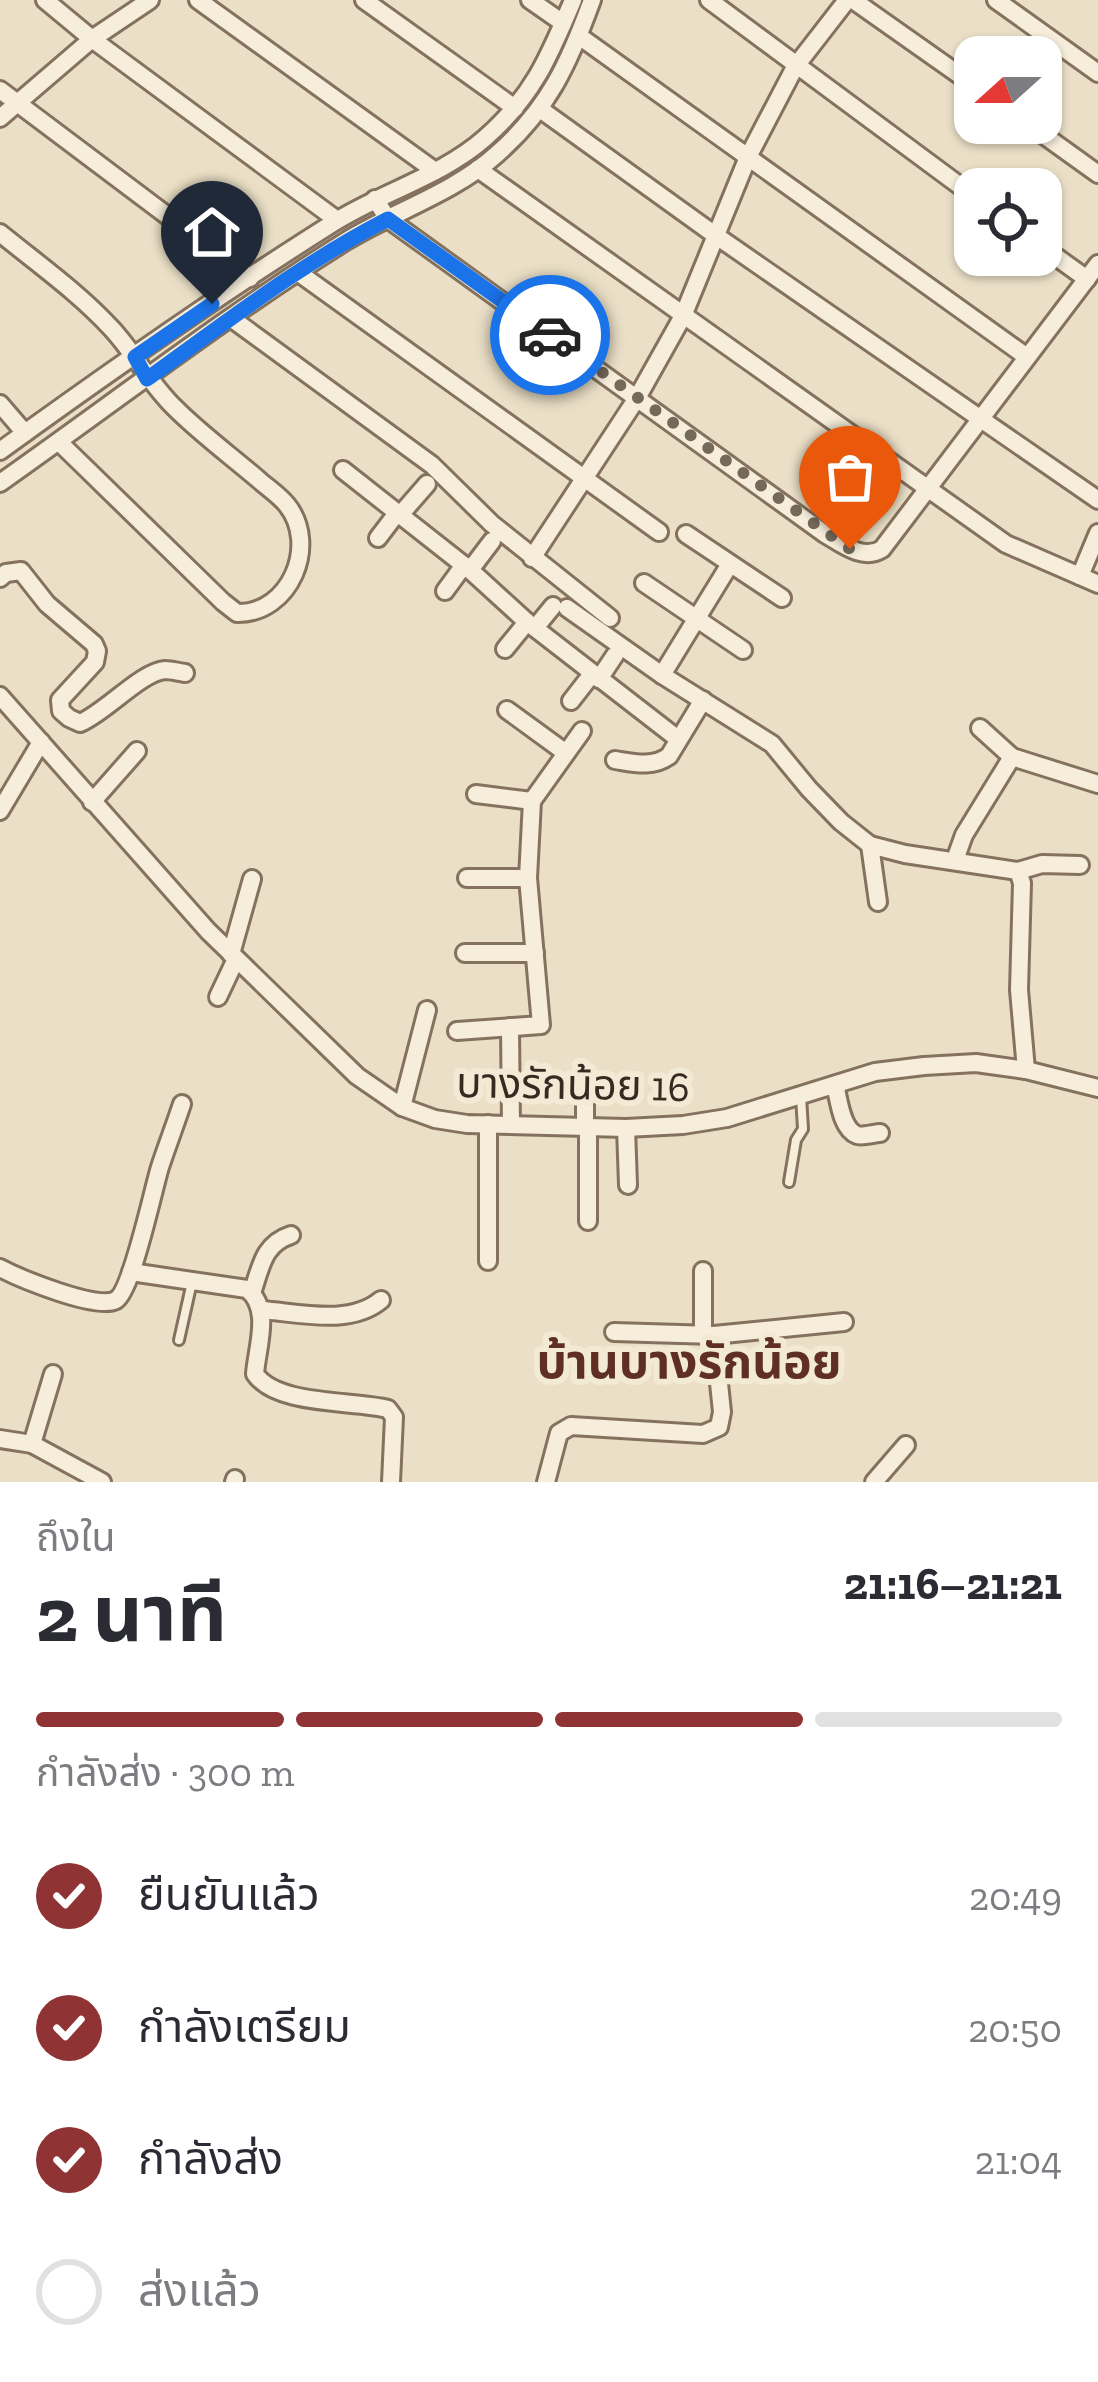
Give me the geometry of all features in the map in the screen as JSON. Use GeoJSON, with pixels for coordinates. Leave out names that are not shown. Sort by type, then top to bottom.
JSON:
{"type":"FeatureCollection","features":[{"type":"Feature","properties":{"kind":"street"},"geometry":{"type":"LineString","coordinates":[[45,0],[337,220]]}},
{"type":"Feature","properties":{"kind":"street"},"geometry":{"type":"LineString","coordinates":[[0,118],[92,39],[150,0]]}},
{"type":"Feature","properties":{"kind":"street"},"geometry":{"type":"LineString","coordinates":[[197,0],[435,171]]}},
{"type":"Feature","properties":{"kind":"street"},"geometry":{"type":"LineString","coordinates":[[364,0],[515,108]]}},
{"type":"Feature","properties":{"kind":"street"},"geometry":{"type":"LineString","coordinates":[[530,0],[563,23]]}},
{"type":"Feature","properties":{"kind":"street"},"geometry":{"type":"LineString","coordinates":[[0,451],[337,220],[435,171],[482,141],[526,96],[550,56],[573,0]]}},
{"type":"Feature","properties":{"kind":"street"},"geometry":{"type":"LineString","coordinates":[[0,483],[348,239],[495,157],[540,110],[568,64],[592,0]]}},
{"type":"Feature","properties":{"kind":"street"},"geometry":{"type":"LineString","coordinates":[[709,0],[954,182]]}},
{"type":"Feature","properties":{"kind":"street"},"geometry":{"type":"LineString","coordinates":[[532,559],[637,398],[683,316],[748,157],[795,67],[850,0],[954,72]]}},
{"type":"Feature","properties":{"kind":"street"},"geometry":{"type":"LineString","coordinates":[[996,0],[1098,73]]}},
{"type":"Feature","properties":{"kind":"street"},"geometry":{"type":"LineString","coordinates":[[579,36],[1027,357]]}},
{"type":"Feature","properties":{"kind":"street"},"geometry":{"type":"LineString","coordinates":[[0,90],[250,278]]}},
{"type":"Feature","properties":{"kind":"street"},"geometry":{"type":"LineString","coordinates":[[540,110],[1098,500]]}},
{"type":"Feature","properties":{"kind":"street"},"geometry":{"type":"LineString","coordinates":[[1056,144],[1098,174]]}},
{"type":"Feature","properties":{"kind":"street"},"geometry":{"type":"LineString","coordinates":[[478,169],[1006,544],[1098,584]]}},
{"type":"Feature","properties":{"kind":"street"},"geometry":{"type":"LineString","coordinates":[[375,200],[388,219],[850,549],[875,554],[1092,272],[1062,257]]}},
{"type":"Feature","properties":{"kind":"street"},"geometry":{"type":"LineString","coordinates":[[0,233],[84,301],[177,411],[288,506],[301,549],[296,572],[282,595],[264,609],[237,613],[58,442]]}},
{"type":"Feature","properties":{"kind":"street"},"geometry":{"type":"LineString","coordinates":[[299,272],[659,532]]}},
{"type":"Feature","properties":{"kind":"street"},"geometry":{"type":"LineString","coordinates":[[231,318],[433,465],[532,559],[610,618]]}},
{"type":"Feature","properties":{"kind":"street"},"geometry":{"type":"LineString","coordinates":[[0,404],[25,433]]}},
{"type":"Feature","properties":{"kind":"street"},"geometry":{"type":"LineString","coordinates":[[343,470],[678,740]]}},
{"type":"Feature","properties":{"kind":"street"},"geometry":{"type":"LineString","coordinates":[[378,538],[427,484]]}},
{"type":"Feature","properties":{"kind":"street"},"geometry":{"type":"LineString","coordinates":[[1080,576],[1098,533]]}},
{"type":"Feature","properties":{"kind":"street"},"geometry":{"type":"LineString","coordinates":[[686,534],[782,598]]}},
{"type":"Feature","properties":{"kind":"street"},"geometry":{"type":"LineString","coordinates":[[445,591],[492,541]]}},
{"type":"Feature","properties":{"kind":"street"},"geometry":{"type":"LineString","coordinates":[[662,675],[730,564]]}},
{"type":"Feature","properties":{"kind":"street"},"geometry":{"type":"LineString","coordinates":[[0,578],[21,571],[60,617],[94,644],[95,662],[60,700],[61,711],[69,718],[80,723],[95,717],[161,670],[184,673]]}},
{"type":"Feature","properties":{"kind":"street"},"geometry":{"type":"LineString","coordinates":[[644,583],[743,650]]}},
{"type":"Feature","properties":{"kind":"street"},"geometry":{"type":"LineString","coordinates":[[505,649],[560,607],[778,749],[809,789],[870,845],[1018,871],[1042,864],[1080,865]]}},
{"type":"Feature","properties":{"kind":"street"},"geometry":{"type":"LineString","coordinates":[[571,701],[615,655]]}},
{"type":"Feature","properties":{"kind":"street","name":"บางรักน้อย 16"},"geometry":{"type":"LineString","coordinates":[[0,696],[181,903],[357,1076],[402,1107],[435,1119],[626,1128],[700,1124],[874,1072],[976,1063],[1098,1088]]}},
{"type":"Feature","properties":{"kind":"street"},"geometry":{"type":"LineString","coordinates":[[615,760],[662,761],[703,700]]}},
{"type":"Feature","properties":{"kind":"street"},"geometry":{"type":"LineString","coordinates":[[507,710],[566,754]]}},
{"type":"Feature","properties":{"kind":"street"},"geometry":{"type":"LineString","coordinates":[[980,728],[1012,757],[1098,784]]}},
{"type":"Feature","properties":{"kind":"street"},"geometry":{"type":"LineString","coordinates":[[457,1031],[542,1025],[529,878],[532,801],[582,731]]}},
{"type":"Feature","properties":{"kind":"street"},"geometry":{"type":"LineString","coordinates":[[0,811],[41,742]]}},
{"type":"Feature","properties":{"kind":"street"},"geometry":{"type":"LineString","coordinates":[[92,802],[137,751]]}},
{"type":"Feature","properties":{"kind":"street"},"geometry":{"type":"LineString","coordinates":[[956,860],[964,836],[1012,757]]}},
{"type":"Feature","properties":{"kind":"street"},"geometry":{"type":"LineString","coordinates":[[476,794],[532,801]]}},
{"type":"Feature","properties":{"kind":"street"},"geometry":{"type":"LineString","coordinates":[[870,845],[878,902]]}},
{"type":"Feature","properties":{"kind":"street"},"geometry":{"type":"LineString","coordinates":[[1018,871],[1022,883],[1019,990],[1026,1070]]}},
{"type":"Feature","properties":{"kind":"street"},"geometry":{"type":"LineString","coordinates":[[467,878],[529,878]]}},
{"type":"Feature","properties":{"kind":"street"},"geometry":{"type":"LineString","coordinates":[[218,998],[234,956],[252,879]]}},
{"type":"Feature","properties":{"kind":"street"},"geometry":{"type":"LineString","coordinates":[[465,953],[535,953]]}},
{"type":"Feature","properties":{"kind":"street"},"geometry":{"type":"LineString","coordinates":[[402,1107],[427,1010]]}},
{"type":"Feature","properties":{"kind":"street"},"geometry":{"type":"LineString","coordinates":[[510,1027],[511,1125]]}},
{"type":"Feature","properties":{"kind":"street"},"geometry":{"type":"LineString","coordinates":[[585,1075],[588,1221]]}},
{"type":"Feature","properties":{"kind":"street"},"geometry":{"type":"LineString","coordinates":[[835,1085],[852,1132],[861,1136],[880,1132]]}},
{"type":"Feature","properties":{"kind":"street"},"geometry":{"type":"LineString","coordinates":[[0,1268],[38,1286],[99,1302],[120,1298],[182,1104]]}},
{"type":"Feature","properties":{"kind":"street"},"geometry":{"type":"LineString","coordinates":[[488,1124],[488,1262]]}},
{"type":"Feature","properties":{"kind":"street"},"geometry":{"type":"LineString","coordinates":[[626,1128],[628,1185]]}},
{"type":"Feature","properties":{"kind":"street"},"geometry":{"type":"LineString","coordinates":[[252,1293],[269,1247],[291,1235]]}},
{"type":"Feature","properties":{"kind":"street"},"geometry":{"type":"LineString","coordinates":[[546,1482],[559,1433],[571,1426],[703,1434],[720,1419],[703,1271]]}},
{"type":"Feature","properties":{"kind":"street"},"geometry":{"type":"LineString","coordinates":[[131,1272],[252,1293],[262,1310],[255,1374],[262,1384],[307,1398],[388,1409],[394,1426],[391,1482]]}},
{"type":"Feature","properties":{"kind":"street"},"geometry":{"type":"LineString","coordinates":[[262,1310],[349,1316],[381,1300]]}},
{"type":"Feature","properties":{"kind":"street"},"geometry":{"type":"LineString","coordinates":[[614,1332],[708,1334],[844,1322]]}},
{"type":"Feature","properties":{"kind":"street"},"geometry":{"type":"LineString","coordinates":[[32,1444],[53,1374]]}},
{"type":"Feature","properties":{"kind":"street"},"geometry":{"type":"LineString","coordinates":[[0,1439],[32,1444],[102,1482]]}},
{"type":"Feature","properties":{"kind":"street"},"geometry":{"type":"LineString","coordinates":[[874,1482],[906,1445]]}},
{"type":"Feature","properties":{"kind":"lane"},"geometry":{"type":"LineString","coordinates":[[789,1182],[802,1129],[801,1096]]}},
{"type":"Feature","properties":{"kind":"lane"},"geometry":{"type":"LineString","coordinates":[[179,1340],[192,1281]]}},
{"type":"Feature","properties":{"kind":"way so far"},"geometry":{"type":"LineString","coordinates":[[550,335],[850,549]]}},
{"type":"Feature","properties":{"kind":"district","name":"บ้านบางรักน้อย"},"geometry":{"type":"Point","coordinates":[689,1361]}},
{"type":"Feature","properties":{"kind":"route"},"geometry":{"type":"LineString","coordinates":[[212,304],[135,357],[147,379],[348,239],[388,219],[550,335]]}}]}
